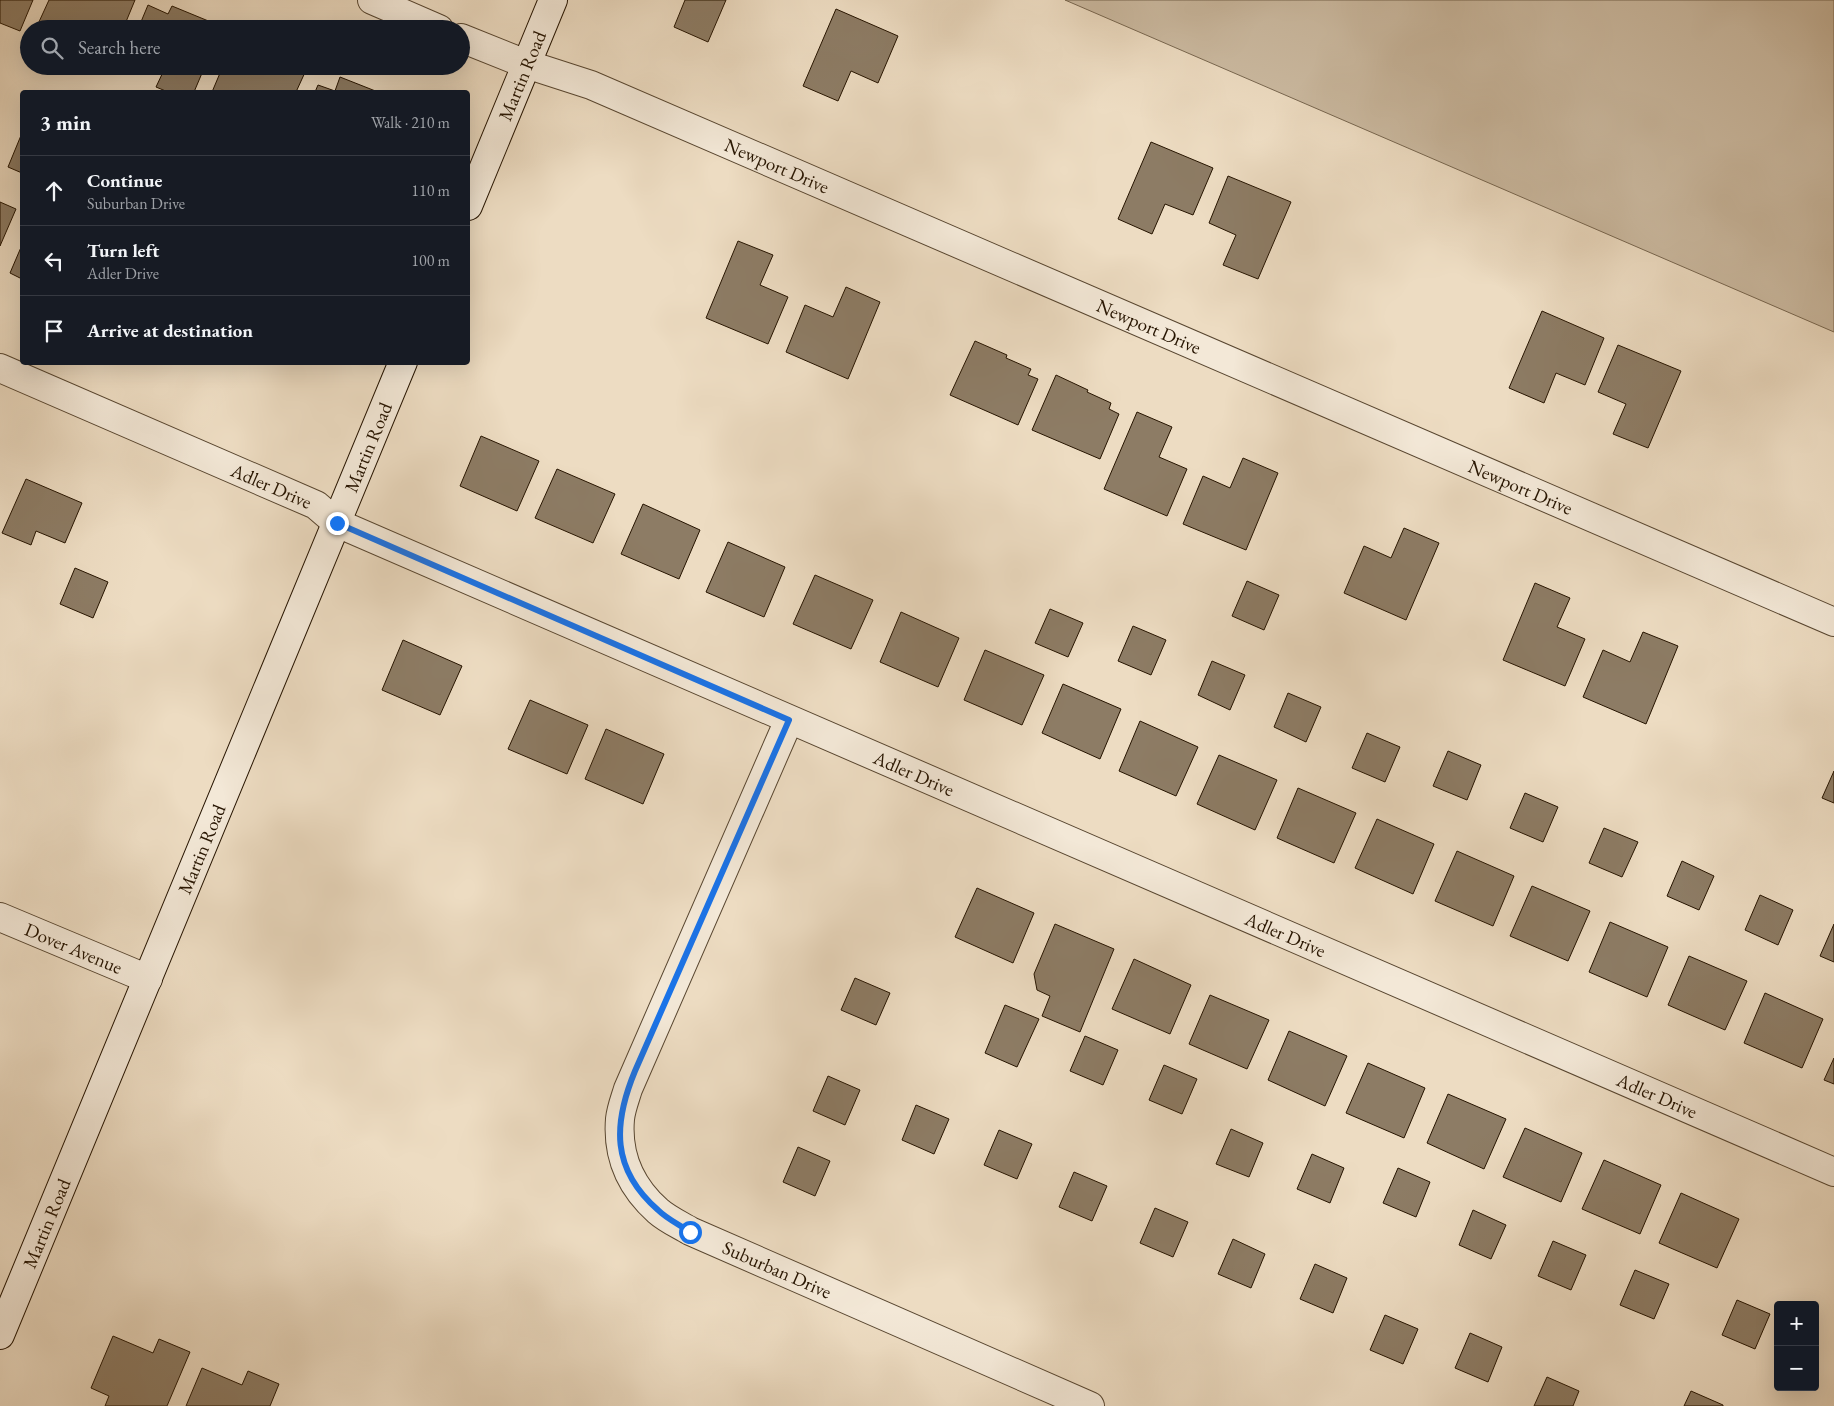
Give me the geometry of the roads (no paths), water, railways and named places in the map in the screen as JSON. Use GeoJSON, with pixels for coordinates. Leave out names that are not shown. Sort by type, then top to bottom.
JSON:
{"type":"FeatureCollection","features":[{"type":"Feature","properties":{"kind":"street"},"geometry":{"type":"LineString","coordinates":[[372,0],[418,20]]}},
{"type":"Feature","properties":{"kind":"street","name":"Martin Road"},"geometry":{"type":"LineString","coordinates":[[470,201],[553,0]]}},
{"type":"Feature","properties":{"kind":"street","name":"Newport Drive"},"geometry":{"type":"LineString","coordinates":[[470,42],[526,64],[590,85],[1834,622]]}},
{"type":"Feature","properties":{"kind":"street","name":"Martin Road"},"geometry":{"type":"LineString","coordinates":[[0,1335],[402,365]]}},
{"type":"Feature","properties":{"kind":"street","name":"Adler Drive"},"geometry":{"type":"LineString","coordinates":[[0,368],[316,505],[337,523],[1834,1172]]}},
{"type":"Feature","properties":{"kind":"street","name":"Suburban Drive"},"geometry":{"type":"LineString","coordinates":[[789,720],[628,1089],[620,1117],[620,1145],[626,1168],[638,1188],[658,1211],[690,1232],[1090,1406]]}},
{"type":"Feature","properties":{"kind":"street","name":"Dover Avenue"},"geometry":{"type":"LineString","coordinates":[[0,917],[148,980]]}}]}
